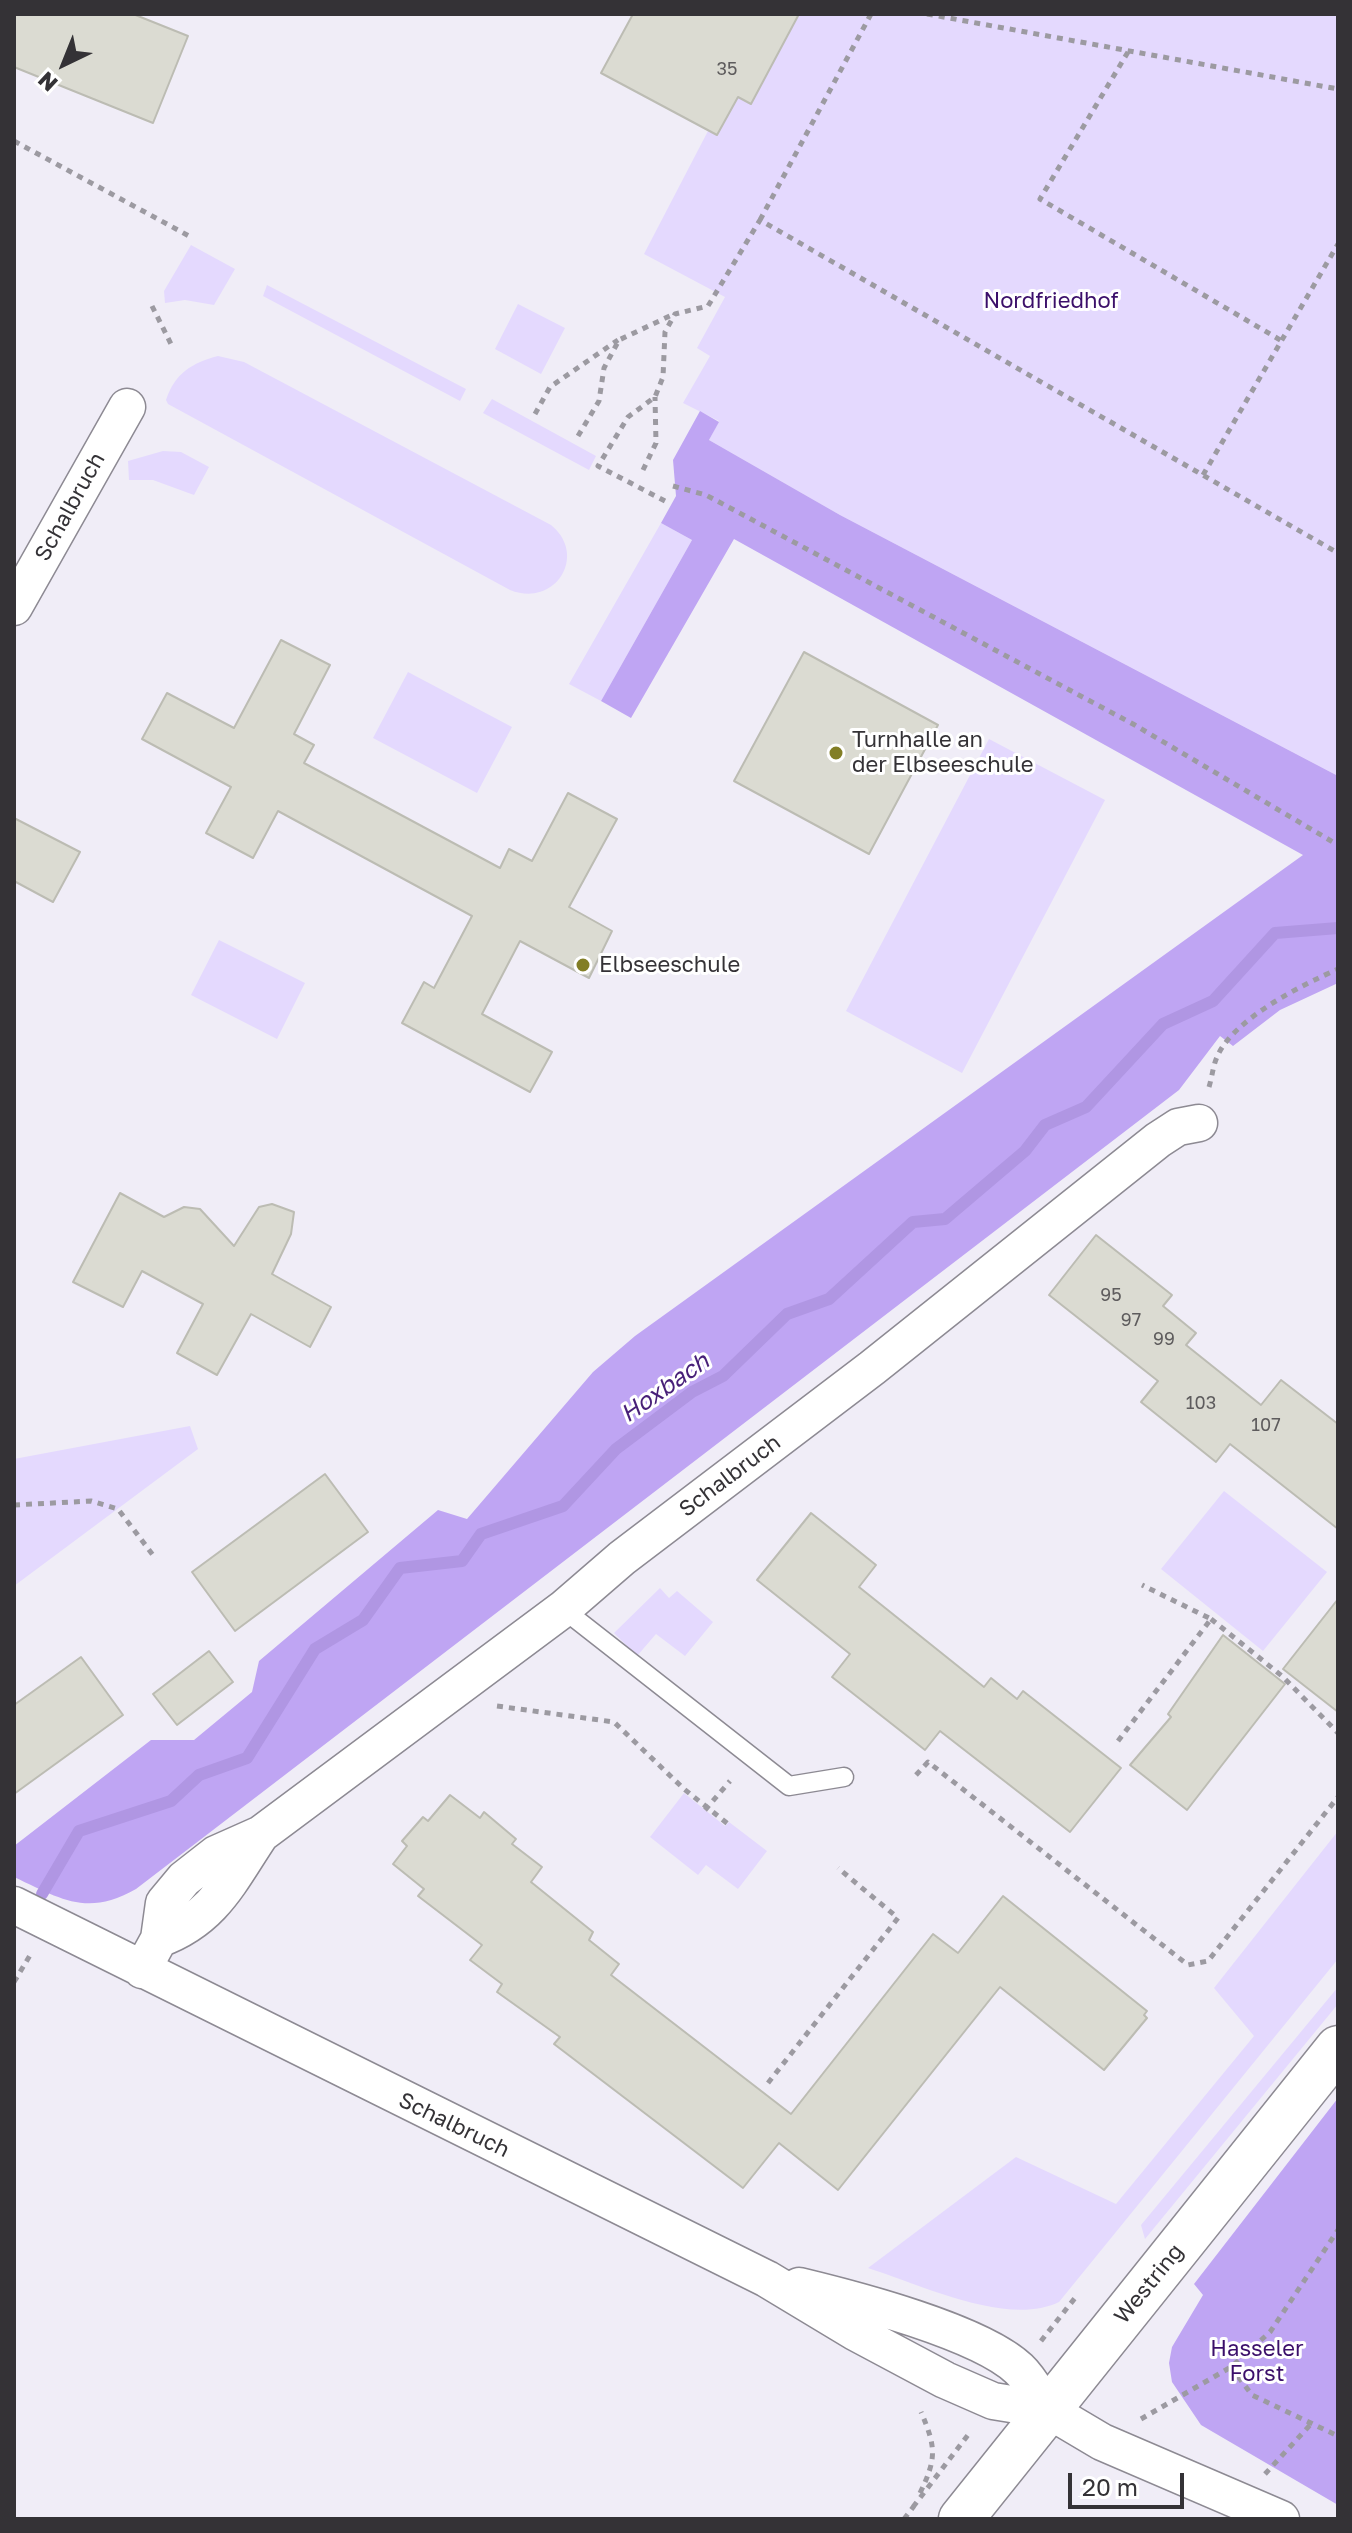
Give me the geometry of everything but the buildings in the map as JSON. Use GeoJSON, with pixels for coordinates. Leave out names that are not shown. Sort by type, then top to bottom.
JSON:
{"type":"FeatureCollection","features":[{"type":"Feature","properties":{"kind":"main road","name":"Westring"},"geometry":{"type":"LineString","coordinates":[[961,2519],[1338,2048]]}},
{"type":"Feature","properties":{"kind":"street","name":"Schalbruch"},"geometry":{"type":"LineString","coordinates":[[14,607],[127,407]]}},
{"type":"Feature","properties":{"kind":"street","name":"Schalbruch"},"geometry":{"type":"LineString","coordinates":[[142,1970],[159,1939],[164,1903],[184,1879],[216,1854],[261,1834],[563,1609],[622,1558],[872,1368],[1158,1140],[1178,1127],[1199,1123]]}},
{"type":"Feature","properties":{"kind":"street","name":"Schalbruch"},"geometry":{"type":"LineString","coordinates":[[14,1905],[767,2279],[855,2332],[945,2380],[993,2401],[1048,2410],[1102,2442],[1281,2519]]}},
{"type":"Feature","properties":{"kind":"lane"},"geometry":{"type":"LineString","coordinates":[[563,1609],[789,1786],[844,1777]]}},
{"type":"Feature","properties":{"kind":"path"},"geometry":{"type":"LineString","coordinates":[[535,414],[550,387],[619,340],[675,314],[708,306],[760,220],[871,14]]}},
{"type":"Feature","properties":{"kind":"path"},"geometry":{"type":"LineString","coordinates":[[927,14],[1338,89]]}},
{"type":"Feature","properties":{"kind":"path"},"geometry":{"type":"LineString","coordinates":[[1128,52],[1040,199],[1282,341]]}},
{"type":"Feature","properties":{"kind":"path"},"geometry":{"type":"LineString","coordinates":[[14,141],[189,236]]}},
{"type":"Feature","properties":{"kind":"path"},"geometry":{"type":"LineString","coordinates":[[760,220],[1338,553]]}},
{"type":"Feature","properties":{"kind":"path"},"geometry":{"type":"LineString","coordinates":[[1203,475],[1338,244]]}},
{"type":"Feature","properties":{"kind":"path"},"geometry":{"type":"LineString","coordinates":[[152,306],[172,346]]}},
{"type":"Feature","properties":{"kind":"path"},"geometry":{"type":"LineString","coordinates":[[643,470],[656,443],[655,397],[663,377],[665,332],[675,314]]}},
{"type":"Feature","properties":{"kind":"path"},"geometry":{"type":"LineString","coordinates":[[578,436],[599,401],[604,368],[619,340]]}},
{"type":"Feature","properties":{"kind":"path"},"geometry":{"type":"LineString","coordinates":[[655,397],[628,417],[598,466],[665,501]]}},
{"type":"Feature","properties":{"kind":"path"},"geometry":{"type":"LineString","coordinates":[[673,486],[706,495],[1133,724],[1338,845]]}},
{"type":"Feature","properties":{"kind":"path"},"geometry":{"type":"LineString","coordinates":[[1218,1054],[1251,1019],[1306,984],[1338,969]]}},
{"type":"Feature","properties":{"kind":"path"},"geometry":{"type":"LineString","coordinates":[[14,1505],[91,1501],[118,1509],[156,1559]]}},
{"type":"Feature","properties":{"kind":"path"},"geometry":{"type":"LineString","coordinates":[[1142,1585],[1211,1619],[1282,1676],[1338,1733]]}},
{"type":"Feature","properties":{"kind":"path"},"geometry":{"type":"LineString","coordinates":[[1118,1741],[1211,1619]]}},
{"type":"Feature","properties":{"kind":"path"},"geometry":{"type":"LineString","coordinates":[[493,1706],[614,1722],[706,1808],[728,1824]]}},
{"type":"Feature","properties":{"kind":"path"},"geometry":{"type":"LineString","coordinates":[[916,1775],[928,1762],[1188,1965],[1208,1961],[1338,1797]]}},
{"type":"Feature","properties":{"kind":"path"},"geometry":{"type":"LineString","coordinates":[[706,1808],[730,1781]]}},
{"type":"Feature","properties":{"kind":"path"},"geometry":{"type":"LineString","coordinates":[[768,2083],[898,1918],[838,1868]]}},
{"type":"Feature","properties":{"kind":"path"},"geometry":{"type":"LineString","coordinates":[[1102,2442],[1231,2367],[1270,2332],[1338,2230]]}},
{"type":"Feature","properties":{"kind":"path"},"geometry":{"type":"LineString","coordinates":[[1231,2367],[1252,2395],[1338,2436]]}},
{"type":"Feature","properties":{"kind":"path"},"geometry":{"type":"LineString","coordinates":[[904,2519],[932,2468],[934,2441],[921,2412]]}},
{"type":"Feature","properties":{"kind":"path"},"geometry":{"type":"LineString","coordinates":[[1240,2501],[1311,2424]]}},
{"type":"Feature","properties":{"kind":"green space","name":"Nordfriedhof"},"geometry":{"type":"Polygon","coordinates":[[[633,14],[1338,14],[1338,776],[840,515],[709,440],[719,421],[683,403],[710,356],[697,348],[725,297],[644,254],[708,131],[601,73],[633,14]]]}},
{"type":"Feature","properties":{"kind":"green space"},"geometry":{"type":"Polygon","coordinates":[[[191,245],[235,269],[214,305],[185,300],[165,303],[164,291],[191,245]]]}},
{"type":"Feature","properties":{"kind":"green space"},"geometry":{"type":"Polygon","coordinates":[[[267,285],[466,389],[460,401],[263,296],[267,285]]]}},
{"type":"Feature","properties":{"kind":"green space"},"geometry":{"type":"Polygon","coordinates":[[[518,304],[565,328],[541,374],[495,349],[518,304]]]}},
{"type":"Feature","properties":{"kind":"green space"},"geometry":{"type":"Polygon","coordinates":[[[218,356],[244,362],[551,525],[562,537],[567,550],[562,576],[541,592],[526,594],[510,590],[168,404],[166,400],[174,383],[186,370],[218,356]]]}},
{"type":"Feature","properties":{"kind":"green space"},"geometry":{"type":"Polygon","coordinates":[[[492,399],[596,456],[589,470],[483,413],[492,399]]]}},
{"type":"Feature","properties":{"kind":"green space"},"geometry":{"type":"Polygon","coordinates":[[[700,411],[719,422],[709,440],[840,515],[1338,776],[1338,983],[1280,1010],[1233,1046],[1220,1036],[1179,1090],[136,1889],[103,1902],[88,1903],[74,1902],[46,1892],[14,1877],[14,1846],[151,1740],[194,1740],[252,1692],[259,1661],[438,1510],[467,1519],[593,1372],[635,1336],[1303,855],[734,539],[631,718],[601,701],[692,540],[661,523],[676,496],[673,460],[700,411]]]}},
{"type":"Feature","properties":{"kind":"green space"},"geometry":{"type":"Polygon","coordinates":[[[163,451],[181,452],[209,467],[194,495],[153,480],[129,480],[128,461],[163,451]]]}},
{"type":"Feature","properties":{"kind":"green space"},"geometry":{"type":"Polygon","coordinates":[[[661,523],[692,540],[601,701],[569,684],[661,523]]]}},
{"type":"Feature","properties":{"kind":"green space"},"geometry":{"type":"Polygon","coordinates":[[[408,672],[512,727],[477,793],[373,738],[408,672]]]}},
{"type":"Feature","properties":{"kind":"green space"},"geometry":{"type":"Polygon","coordinates":[[[989,739],[1105,800],[962,1073],[846,1011],[989,739]]]}},
{"type":"Feature","properties":{"kind":"green space"},"geometry":{"type":"Polygon","coordinates":[[[219,940],[305,983],[277,1039],[191,995],[219,940]]]}},
{"type":"Feature","properties":{"kind":"green space"},"geometry":{"type":"Polygon","coordinates":[[[190,1426],[198,1449],[14,1586],[14,1459],[190,1426]]]}},
{"type":"Feature","properties":{"kind":"green space"},"geometry":{"type":"Polygon","coordinates":[[[1224,1491],[1327,1572],[1263,1651],[1161,1569],[1224,1491]]]}},
{"type":"Feature","properties":{"kind":"green space"},"geometry":{"type":"Polygon","coordinates":[[[660,1588],[669,1598],[677,1591],[713,1622],[685,1656],[656,1634],[637,1656],[614,1633],[660,1588]]]}},
{"type":"Feature","properties":{"kind":"green space"},"geometry":{"type":"Polygon","coordinates":[[[684,1793],[725,1826],[729,1822],[767,1851],[738,1889],[706,1865],[698,1875],[650,1837],[684,1793]]]}},
{"type":"Feature","properties":{"kind":"green space"},"geometry":{"type":"Polygon","coordinates":[[[1338,1831],[1338,1959],[1059,2302],[1015,2310],[990,2307],[938,2293],[868,2268],[1016,2157],[1116,2204],[1254,2036],[1214,1988],[1338,1831]]]}},
{"type":"Feature","properties":{"kind":"green space"},"geometry":{"type":"Polygon","coordinates":[[[1338,1987],[1338,2004],[1145,2239],[1141,2225],[1338,1987]]]}},
{"type":"Feature","properties":{"kind":"green space","name":"Hasseler Forst"},"geometry":{"type":"Polygon","coordinates":[[[1338,2098],[1338,2505],[1201,2425],[1172,2382],[1169,2363],[1172,2347],[1203,2295],[1194,2284],[1338,2098]]]}},
{"type":"Feature","properties":{"kind":"waterway","name":"Hoxbach"},"geometry":{"type":"LineString","coordinates":[[42,1894],[79,1831],[171,1801],[199,1775],[247,1758],[315,1649],[363,1620],[400,1568],[462,1561],[481,1534],[563,1506],[616,1449],[692,1392],[723,1376],[787,1314],[829,1299],[913,1222],[945,1219],[1025,1151],[1045,1125],[1086,1107],[1163,1024],[1213,1001],[1275,933],[1338,928]]}},
{"type":"Feature","properties":{"kind":"place","name":"Turnhalle an der Elbseeschule"},"geometry":{"type":"Point","coordinates":[836,753]}},
{"type":"Feature","properties":{"kind":"place","name":"Elbseeschule"},"geometry":{"type":"Point","coordinates":[583,965]}}]}
